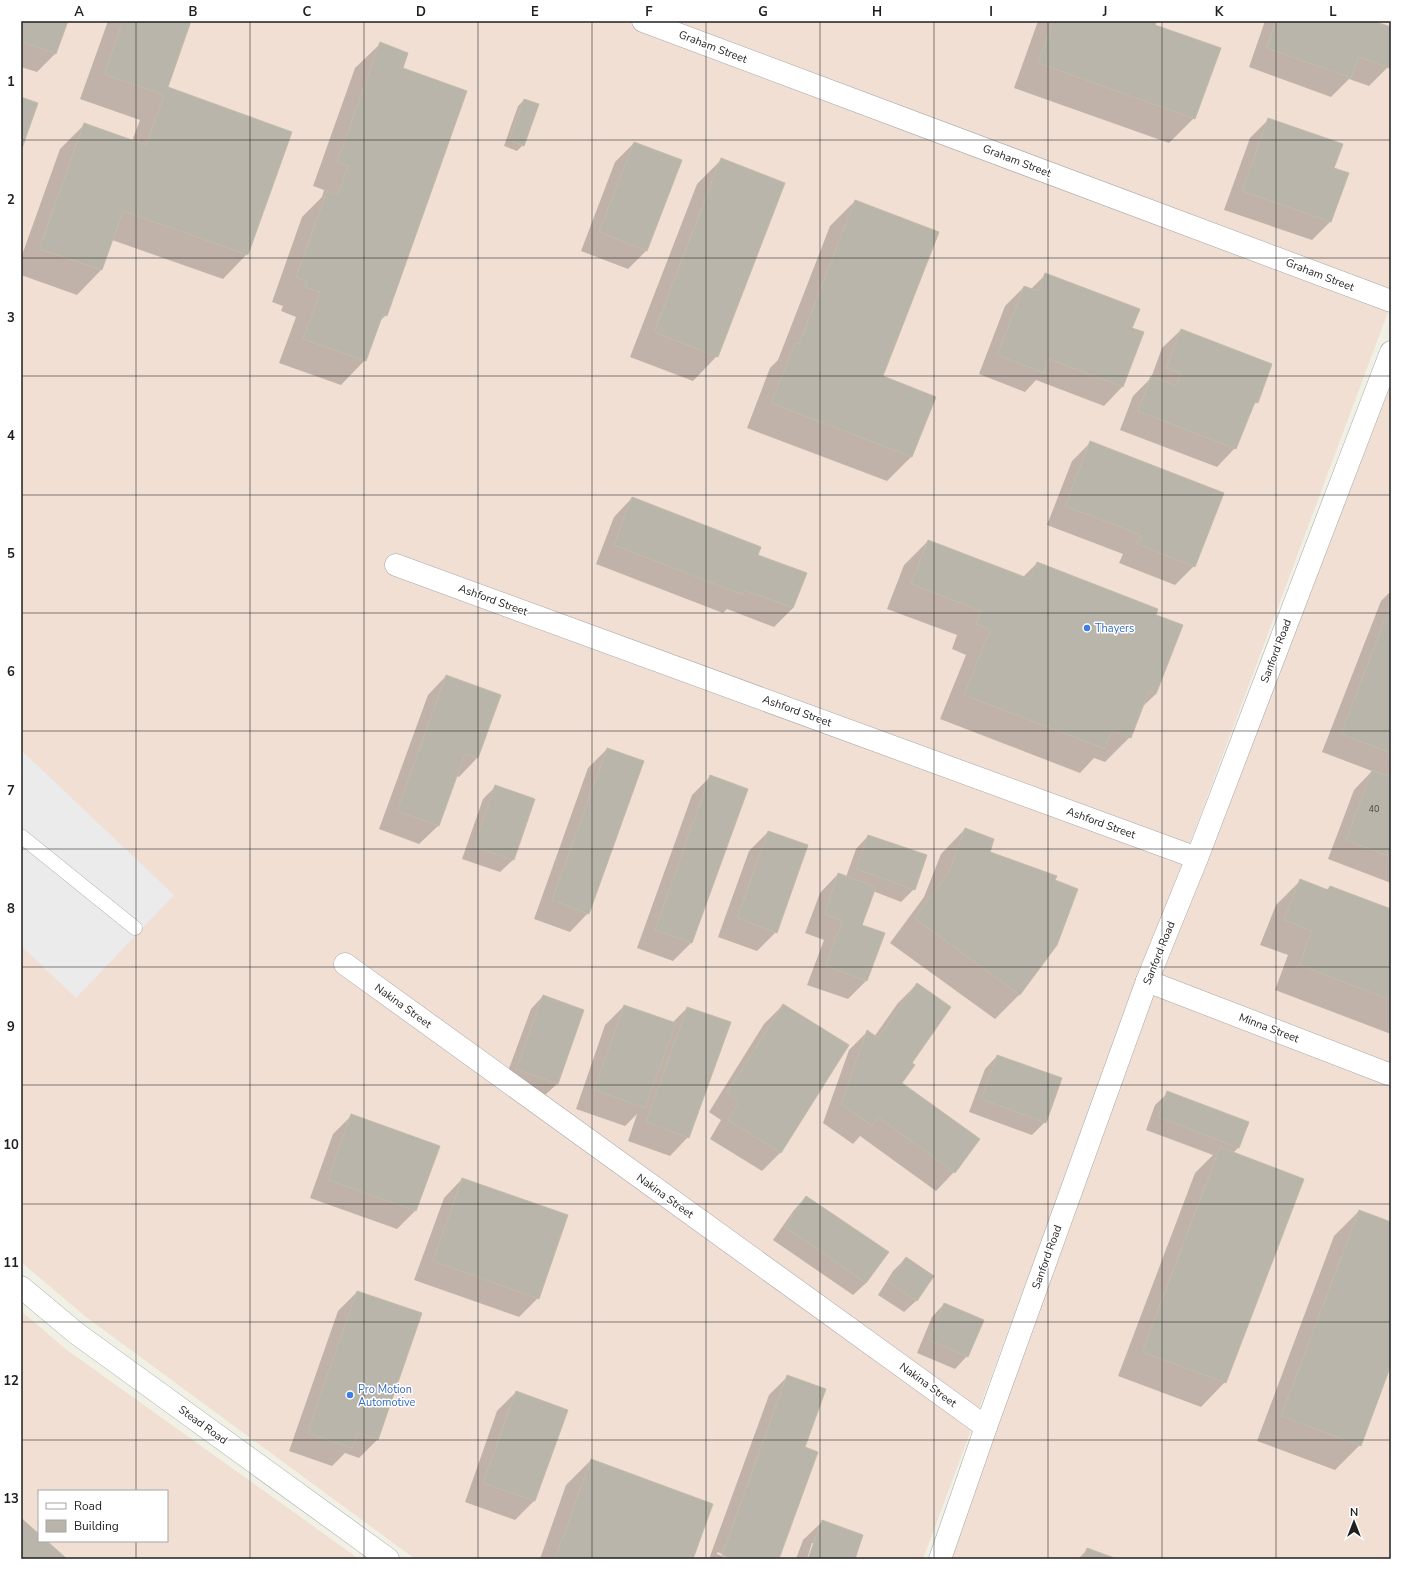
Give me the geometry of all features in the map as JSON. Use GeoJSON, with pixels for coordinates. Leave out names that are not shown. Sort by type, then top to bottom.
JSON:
{"type":"FeatureCollection","features":[{"type":"Feature","properties":{"kind":"street","name":"Graham Street"},"geometry":{"type":"LineString","coordinates":[[643,21],[1391,301]]}},
{"type":"Feature","properties":{"kind":"street","name":"Sanford Road"},"geometry":{"type":"LineString","coordinates":[[940,1559],[1147,981],[1197,858],[1391,352]]}},
{"type":"Feature","properties":{"kind":"street","name":"Ashford Street"},"geometry":{"type":"LineString","coordinates":[[396,565],[1197,858]]}},
{"type":"Feature","properties":{"kind":"street","name":"Nakina Street"},"geometry":{"type":"LineString","coordinates":[[345,964],[986,1427]]}},
{"type":"Feature","properties":{"kind":"street","name":"Minna Street"},"geometry":{"type":"LineString","coordinates":[[1147,981],[1391,1075]]}},
{"type":"Feature","properties":{"kind":"street","name":"Stead Road"},"geometry":{"type":"LineString","coordinates":[[21,1287],[76,1333],[388,1559]]}},
{"type":"Feature","properties":{"kind":"lane"},"geometry":{"type":"LineString","coordinates":[[21,836],[135,928]]}},
{"type":"Feature","properties":{"kind":"shaded area"},"geometry":{"type":"Polygon","coordinates":[[[21,21],[1391,21],[1391,304],[923,1559],[415,1559],[86,1317],[21,1262],[21,21]]]}},
{"type":"Feature","properties":{"kind":"shaded area"},"geometry":{"type":"Polygon","coordinates":[[[1391,365],[1391,1559],[941,1559],[1391,365]]]}},
{"type":"Feature","properties":{"kind":"shaded area"},"geometry":{"type":"Polygon","coordinates":[[[21,750],[174,895],[76,998],[21,946],[21,750]]]}},
{"type":"Feature","properties":{"kind":"shaded area"},"geometry":{"type":"Polygon","coordinates":[[[21,1311],[67,1350],[359,1559],[21,1559],[21,1311]]]}},
{"type":"Feature","properties":{"kind":"building"},"geometry":{"type":"Polygon","coordinates":[[[21,21],[68,21],[56,54],[21,41],[21,21]]]}},
{"type":"Feature","properties":{"kind":"building"},"geometry":{"type":"Polygon","coordinates":[[[123,21],[191,21],[168,87],[292,132],[248,255],[123,211],[102,270],[39,249],[84,123],[146,145],[164,95],[104,74],[123,21]]]}},
{"type":"Feature","properties":{"kind":"building"},"geometry":{"type":"Polygon","coordinates":[[[1053,21],[1157,21],[1155,25],[1221,48],[1195,119],[1038,63],[1053,21]]]}},
{"type":"Feature","properties":{"kind":"building"},"geometry":{"type":"Polygon","coordinates":[[[1276,21],[1373,21],[1391,27],[1391,61],[1389,68],[1359,57],[1351,78],[1267,48],[1276,21]]]}},
{"type":"Feature","properties":{"kind":"building"},"geometry":{"type":"Polygon","coordinates":[[[380,42],[408,53],[403,68],[467,91],[387,316],[383,314],[366,361],[303,339],[320,292],[305,287],[307,282],[296,277],[327,191],[338,195],[348,166],[337,162],[380,42]]]}},
{"type":"Feature","properties":{"kind":"building"},"geometry":{"type":"Polygon","coordinates":[[[21,97],[38,103],[21,151],[21,97]]]}},
{"type":"Feature","properties":{"kind":"building"},"geometry":{"type":"Polygon","coordinates":[[[524,99],[539,104],[524,146],[509,140],[524,99]]]}},
{"type":"Feature","properties":{"kind":"building"},"geometry":{"type":"Polygon","coordinates":[[[1268,118],[1343,144],[1334,168],[1349,173],[1331,222],[1242,191],[1268,118]]]}},
{"type":"Feature","properties":{"kind":"building"},"geometry":{"type":"Polygon","coordinates":[[[634,142],[682,160],[647,251],[599,232],[634,142]]]}},
{"type":"Feature","properties":{"kind":"building"},"geometry":{"type":"Polygon","coordinates":[[[721,158],[785,183],[718,357],[654,332],[721,158]]]}},
{"type":"Feature","properties":{"kind":"building"},"geometry":{"type":"Polygon","coordinates":[[[855,200],[939,232],[883,376],[936,397],[912,457],[771,403],[795,343],[799,344],[855,200]]]}},
{"type":"Feature","properties":{"kind":"building"},"geometry":{"type":"Polygon","coordinates":[[[1045,273],[1140,309],[1132,328],[1144,332],[1123,387],[1049,359],[1044,373],[997,355],[1024,286],[1038,291],[1045,273]]]}},
{"type":"Feature","properties":{"kind":"building"},"geometry":{"type":"Polygon","coordinates":[[[1181,329],[1272,364],[1258,403],[1255,402],[1236,449],[1138,411],[1151,376],[1176,386],[1181,373],[1166,368],[1181,329]]]}},
{"type":"Feature","properties":{"kind":"building"},"geometry":{"type":"Polygon","coordinates":[[[1090,441],[1224,493],[1195,567],[1137,544],[1141,535],[1065,506],[1090,441]]]}},
{"type":"Feature","properties":{"kind":"building"},"geometry":{"type":"Polygon","coordinates":[[[632,497],[761,547],[758,555],[807,573],[793,608],[744,590],[743,595],[614,545],[632,497]]]}},
{"type":"Feature","properties":{"kind":"building"},"geometry":{"type":"Polygon","coordinates":[[[928,540],[1030,579],[1037,562],[1158,609],[1156,615],[1183,625],[1156,694],[1149,691],[1131,738],[1112,731],[1105,749],[964,695],[990,630],[976,624],[981,611],[911,584],[928,540]]]}},
{"type":"Feature","properties":{"kind":"building"},"geometry":{"type":"Polygon","coordinates":[[[1391,603],[1391,753],[1341,734],[1391,603]]]}},
{"type":"Feature","properties":{"kind":"building"},"geometry":{"type":"Polygon","coordinates":[[[446,675],[501,695],[478,758],[465,754],[439,826],[397,811],[446,675]]]}},
{"type":"Feature","properties":{"kind":"building"},"geometry":{"type":"Polygon","coordinates":[[[607,748],[644,761],[589,914],[552,900],[607,748]]]}},
{"type":"Feature","properties":{"kind":"building"},"geometry":{"type":"Polygon","coordinates":[[[1372,770],[1391,777],[1391,857],[1346,840],[1372,770]]]}},
{"type":"Feature","properties":{"kind":"building"},"geometry":{"type":"Polygon","coordinates":[[[710,775],[748,789],[692,943],[655,930],[710,775]]]}},
{"type":"Feature","properties":{"kind":"building"},"geometry":{"type":"Polygon","coordinates":[[[495,785],[535,799],[514,860],[474,847],[495,785]]]}},
{"type":"Feature","properties":{"kind":"building"},"geometry":{"type":"Polygon","coordinates":[[[965,828],[994,839],[990,852],[1057,876],[1055,880],[1078,889],[1057,945],[1020,995],[914,918],[949,872],[965,828]]]}},
{"type":"Feature","properties":{"kind":"building"},"geometry":{"type":"Polygon","coordinates":[[[768,831],[808,845],[777,933],[737,918],[768,831]]]}},
{"type":"Feature","properties":{"kind":"building"},"geometry":{"type":"Polygon","coordinates":[[[868,835],[927,855],[915,890],[856,869],[868,835]]]}},
{"type":"Feature","properties":{"kind":"building"},"geometry":{"type":"Polygon","coordinates":[[[838,873],[876,887],[862,925],[885,933],[867,981],[826,966],[842,921],[824,914],[838,873]]]}},
{"type":"Feature","properties":{"kind":"building"},"geometry":{"type":"Polygon","coordinates":[[[1300,879],[1328,890],[1330,886],[1391,909],[1391,1000],[1299,965],[1312,931],[1284,920],[1300,879]]]}},
{"type":"Feature","properties":{"kind":"building"},"geometry":{"type":"Polygon","coordinates":[[[917,983],[951,1007],[912,1063],[915,1065],[902,1083],[980,1139],[955,1173],[878,1117],[872,1126],[841,1104],[867,1030],[878,1038],[917,983]]]}},
{"type":"Feature","properties":{"kind":"building"},"geometry":{"type":"Polygon","coordinates":[[[543,995],[584,1010],[558,1084],[516,1069],[543,995]]]}},
{"type":"Feature","properties":{"kind":"building"},"geometry":{"type":"Polygon","coordinates":[[[783,1004],[849,1045],[781,1153],[728,1120],[739,1101],[727,1093],[783,1004]]]}},
{"type":"Feature","properties":{"kind":"building"},"geometry":{"type":"Polygon","coordinates":[[[624,1005],[676,1023],[645,1108],[594,1090],[624,1005]]]}},
{"type":"Feature","properties":{"kind":"building"},"geometry":{"type":"Polygon","coordinates":[[[687,1007],[731,1022],[689,1138],[646,1122],[687,1007]]]}},
{"type":"Feature","properties":{"kind":"building"},"geometry":{"type":"Polygon","coordinates":[[[997,1055],[1062,1078],[1046,1123],[981,1099],[997,1055]]]}},
{"type":"Feature","properties":{"kind":"building"},"geometry":{"type":"Polygon","coordinates":[[[1167,1091],[1249,1122],[1239,1148],[1158,1117],[1167,1091]]]}},
{"type":"Feature","properties":{"kind":"building"},"geometry":{"type":"Polygon","coordinates":[[[351,1114],[440,1146],[416,1211],[328,1180],[351,1114]]]}},
{"type":"Feature","properties":{"kind":"building"},"geometry":{"type":"Polygon","coordinates":[[[1220,1147],[1304,1179],[1226,1383],[1142,1352],[1220,1147]]]}},
{"type":"Feature","properties":{"kind":"building"},"geometry":{"type":"Polygon","coordinates":[[[462,1178],[568,1215],[539,1299],[433,1261],[462,1178]]]}},
{"type":"Feature","properties":{"kind":"building"},"geometry":{"type":"Polygon","coordinates":[[[806,1196],[889,1252],[866,1283],[785,1227],[806,1196]]]}},
{"type":"Feature","properties":{"kind":"building"},"geometry":{"type":"Polygon","coordinates":[[[1359,1210],[1391,1222],[1391,1365],[1361,1446],[1281,1416],[1359,1210]]]}},
{"type":"Feature","properties":{"kind":"building"},"geometry":{"type":"Polygon","coordinates":[[[906,1257],[934,1276],[917,1301],[889,1282],[906,1257]]]}},
{"type":"Feature","properties":{"kind":"building"},"geometry":{"type":"Polygon","coordinates":[[[357,1291],[422,1313],[378,1440],[358,1433],[352,1448],[307,1433],[357,1291]]]}},
{"type":"Feature","properties":{"kind":"building"},"geometry":{"type":"Polygon","coordinates":[[[944,1303],[984,1320],[968,1357],[929,1340],[944,1303]]]}},
{"type":"Feature","properties":{"kind":"building"},"geometry":{"type":"Polygon","coordinates":[[[787,1375],[826,1389],[805,1447],[818,1452],[779,1559],[732,1559],[722,1555],[787,1375]]]}},
{"type":"Feature","properties":{"kind":"building"},"geometry":{"type":"Polygon","coordinates":[[[516,1391],[568,1410],[535,1501],[483,1483],[516,1391]]]}},
{"type":"Feature","properties":{"kind":"building"},"geometry":{"type":"Polygon","coordinates":[[[591,1459],[713,1504],[693,1559],[555,1559],[591,1459]]]}},
{"type":"Feature","properties":{"kind":"building"},"geometry":{"type":"Polygon","coordinates":[[[21,1518],[38,1533],[38,1542],[48,1542],[67,1559],[21,1559],[21,1518]]]}},
{"type":"Feature","properties":{"kind":"building"},"geometry":{"type":"Polygon","coordinates":[[[822,1520],[863,1535],[855,1559],[808,1559],[822,1520]]]}},
{"type":"Feature","properties":{"kind":"building"},"geometry":{"type":"Polygon","coordinates":[[[1087,1548],[1117,1559],[1083,1559],[1087,1548]]]}},
{"type":"Feature","properties":{"kind":"place","name":"Thayers"},"geometry":{"type":"Point","coordinates":[1087,628]}},
{"type":"Feature","properties":{"kind":"place","name":"Pro Motion Automotive"},"geometry":{"type":"Point","coordinates":[350,1395]}}]}
